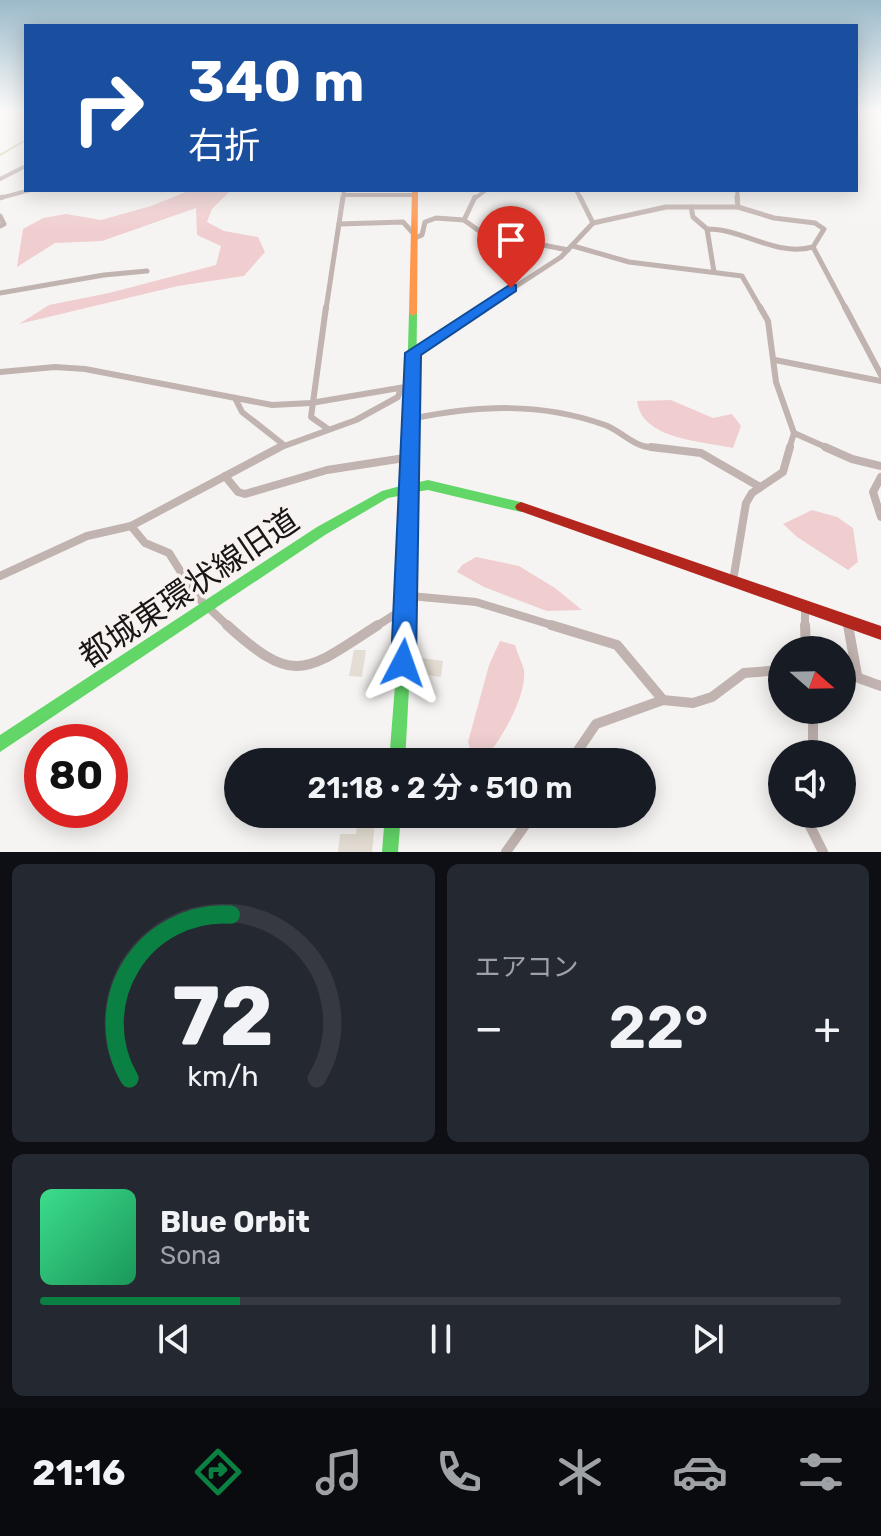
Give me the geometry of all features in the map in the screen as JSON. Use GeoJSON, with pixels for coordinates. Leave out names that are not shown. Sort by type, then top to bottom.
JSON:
{"type":"FeatureCollection","features":[{"type":"Feature","properties":{"kind":"main road"},"geometry":{"type":"LineString","coordinates":[[398,748],[411,484],[411,419],[406,386],[413,353],[415,193]]}},
{"type":"Feature","properties":{"kind":"main road"},"geometry":{"type":"LineString","coordinates":[[411,484],[508,502],[881,633]]}},
{"type":"Feature","properties":{"kind":"main road","name":"都城東環状線旧道"},"geometry":{"type":"LineString","coordinates":[[0,744],[321,531],[375,500],[411,484]]}},
{"type":"Feature","properties":{"kind":"main road"},"geometry":{"type":"LineString","coordinates":[[390,852],[392,828]]}},
{"type":"Feature","properties":{"kind":"street"},"geometry":{"type":"LineString","coordinates":[[0,179],[24,167]]}},
{"type":"Feature","properties":{"kind":"street"},"geometry":{"type":"LineString","coordinates":[[0,198],[24,192]]}},
{"type":"Feature","properties":{"kind":"street"},"geometry":{"type":"LineString","coordinates":[[328,429],[311,417],[311,403],[344,192],[415,193]]}},
{"type":"Feature","properties":{"kind":"street"},"geometry":{"type":"LineString","coordinates":[[464,220],[476,195],[482,192]]}},
{"type":"Feature","properties":{"kind":"street"},"geometry":{"type":"LineString","coordinates":[[577,192],[593,223]]}},
{"type":"Feature","properties":{"kind":"street"},"geometry":{"type":"LineString","coordinates":[[737,192],[738,207]]}},
{"type":"Feature","properties":{"kind":"street"},"geometry":{"type":"LineString","coordinates":[[691,207],[693,217],[707,229],[733,231],[784,251],[813,247]]}},
{"type":"Feature","properties":{"kind":"street"},"geometry":{"type":"LineString","coordinates":[[413,353],[570,248],[593,223],[657,208],[738,207],[774,218],[819,225],[824,229],[813,247]]}},
{"type":"Feature","properties":{"kind":"street"},"geometry":{"type":"LineString","coordinates":[[0,216],[4,224],[0,226]]}},
{"type":"Feature","properties":{"kind":"street"},"geometry":{"type":"LineString","coordinates":[[339,224],[403,222],[415,236],[422,235],[425,222],[436,218],[464,220],[482,233],[622,260],[742,276],[768,321],[776,382],[794,433],[783,472],[752,493],[742,513],[733,581]]}},
{"type":"Feature","properties":{"kind":"street"},"geometry":{"type":"LineString","coordinates":[[707,229],[714,272]]}},
{"type":"Feature","properties":{"kind":"street"},"geometry":{"type":"LineString","coordinates":[[813,247],[881,375]]}},
{"type":"Feature","properties":{"kind":"street"},"geometry":{"type":"LineString","coordinates":[[0,293],[104,275],[147,271]]}},
{"type":"Feature","properties":{"kind":"street"},"geometry":{"type":"LineString","coordinates":[[775,360],[881,381]]}},
{"type":"Feature","properties":{"kind":"street"},"geometry":{"type":"LineString","coordinates":[[0,372],[55,367],[85,369],[272,405],[311,403],[406,386]]}},
{"type":"Feature","properties":{"kind":"street"},"geometry":{"type":"LineString","coordinates":[[0,576],[87,536],[131,526],[284,445],[356,420],[398,397],[406,386]]}},
{"type":"Feature","properties":{"kind":"street"},"geometry":{"type":"LineString","coordinates":[[236,400],[242,412],[284,445]]}},
{"type":"Feature","properties":{"kind":"street"},"geometry":{"type":"LineString","coordinates":[[411,419],[464,408],[504,407],[568,414],[609,426],[642,446],[701,453],[760,487]]}},
{"type":"Feature","properties":{"kind":"street"},"geometry":{"type":"LineString","coordinates":[[794,433],[852,459],[881,466]]}},
{"type":"Feature","properties":{"kind":"street"},"geometry":{"type":"LineString","coordinates":[[225,476],[238,492],[245,494],[301,474],[366,461],[411,457]]}},
{"type":"Feature","properties":{"kind":"street"},"geometry":{"type":"LineString","coordinates":[[881,477],[873,492],[881,517]]}},
{"type":"Feature","properties":{"kind":"street"},"geometry":{"type":"LineString","coordinates":[[131,526],[145,543],[169,553],[196,596],[268,660],[284,667],[301,667],[332,654],[407,602],[476,602],[617,645],[663,700]]}},
{"type":"Feature","properties":{"kind":"street"},"geometry":{"type":"LineString","coordinates":[[805,607],[806,636]]}},
{"type":"Feature","properties":{"kind":"street"},"geometry":{"type":"LineString","coordinates":[[847,622],[857,675],[881,686]]}},
{"type":"Feature","properties":{"kind":"street"},"geometry":{"type":"LineString","coordinates":[[580,748],[596,724],[663,700],[693,703],[712,697],[744,673],[768,671]]}},
{"type":"Feature","properties":{"kind":"street"},"geometry":{"type":"LineString","coordinates":[[506,852],[523,828]]}},
{"type":"Feature","properties":{"kind":"street"},"geometry":{"type":"LineString","coordinates":[[811,828],[823,852]]}},
{"type":"Feature","properties":{"kind":"shaded area"},"geometry":{"type":"Polygon","coordinates":[[[186,192],[229,192],[212,209],[207,222],[224,231],[258,237],[265,252],[244,276],[178,286],[19,324],[49,305],[216,265],[221,246],[197,235],[196,208],[102,241],[55,243],[17,267],[23,229],[43,218],[66,214],[101,220],[186,192]]]}},
{"type":"Feature","properties":{"kind":"shaded area"},"geometry":{"type":"Polygon","coordinates":[[[671,400],[713,418],[732,414],[741,426],[733,448],[661,431],[641,414],[637,401],[671,400]]]}},
{"type":"Feature","properties":{"kind":"shaded area"},"geometry":{"type":"Polygon","coordinates":[[[812,510],[837,517],[853,528],[858,562],[848,570],[797,537],[783,524],[812,510]]]}},
{"type":"Feature","properties":{"kind":"shaded area"},"geometry":{"type":"Polygon","coordinates":[[[476,557],[519,566],[555,588],[582,610],[547,611],[484,587],[457,572],[476,557]]]}},
{"type":"Feature","properties":{"kind":"shaded area"},"geometry":{"type":"Polygon","coordinates":[[[500,641],[515,645],[524,670],[524,681],[511,719],[493,748],[470,748],[468,742],[489,665],[500,641]]]}},
{"type":"Feature","properties":{"kind":"building"},"geometry":{"type":"Polygon","coordinates":[[[354,650],[366,650],[362,677],[349,676],[354,650]]]}},
{"type":"Feature","properties":{"kind":"building"},"geometry":{"type":"Polygon","coordinates":[[[421,658],[443,661],[441,677],[419,674],[421,658]]]}},
{"type":"Feature","properties":{"kind":"building"},"geometry":{"type":"Polygon","coordinates":[[[357,828],[375,828],[372,852],[338,852],[340,834],[356,834],[357,828]]]}},
{"type":"Feature","properties":{"kind":"waterway"},"geometry":{"type":"LineString","coordinates":[[0,155],[6,152]]}},
{"type":"Feature","properties":{"kind":"traffic: fast"},"geometry":{"type":"LineString","coordinates":[[398,748],[408,596],[413,313]]}},
{"type":"Feature","properties":{"kind":"traffic: fast"},"geometry":{"type":"LineString","coordinates":[[0,744],[321,531],[386,494],[428,485],[521,507]]}},
{"type":"Feature","properties":{"kind":"traffic: fast"},"geometry":{"type":"LineString","coordinates":[[390,852],[392,828]]}},
{"type":"Feature","properties":{"kind":"traffic: slow"},"geometry":{"type":"LineString","coordinates":[[413,313],[415,192]]}},
{"type":"Feature","properties":{"kind":"traffic: jam"},"geometry":{"type":"LineString","coordinates":[[521,507],[881,633]]}},
{"type":"Feature","properties":{"kind":"route"},"geometry":{"type":"LineString","coordinates":[[403,663],[409,568],[413,353],[511,288]]}}]}
